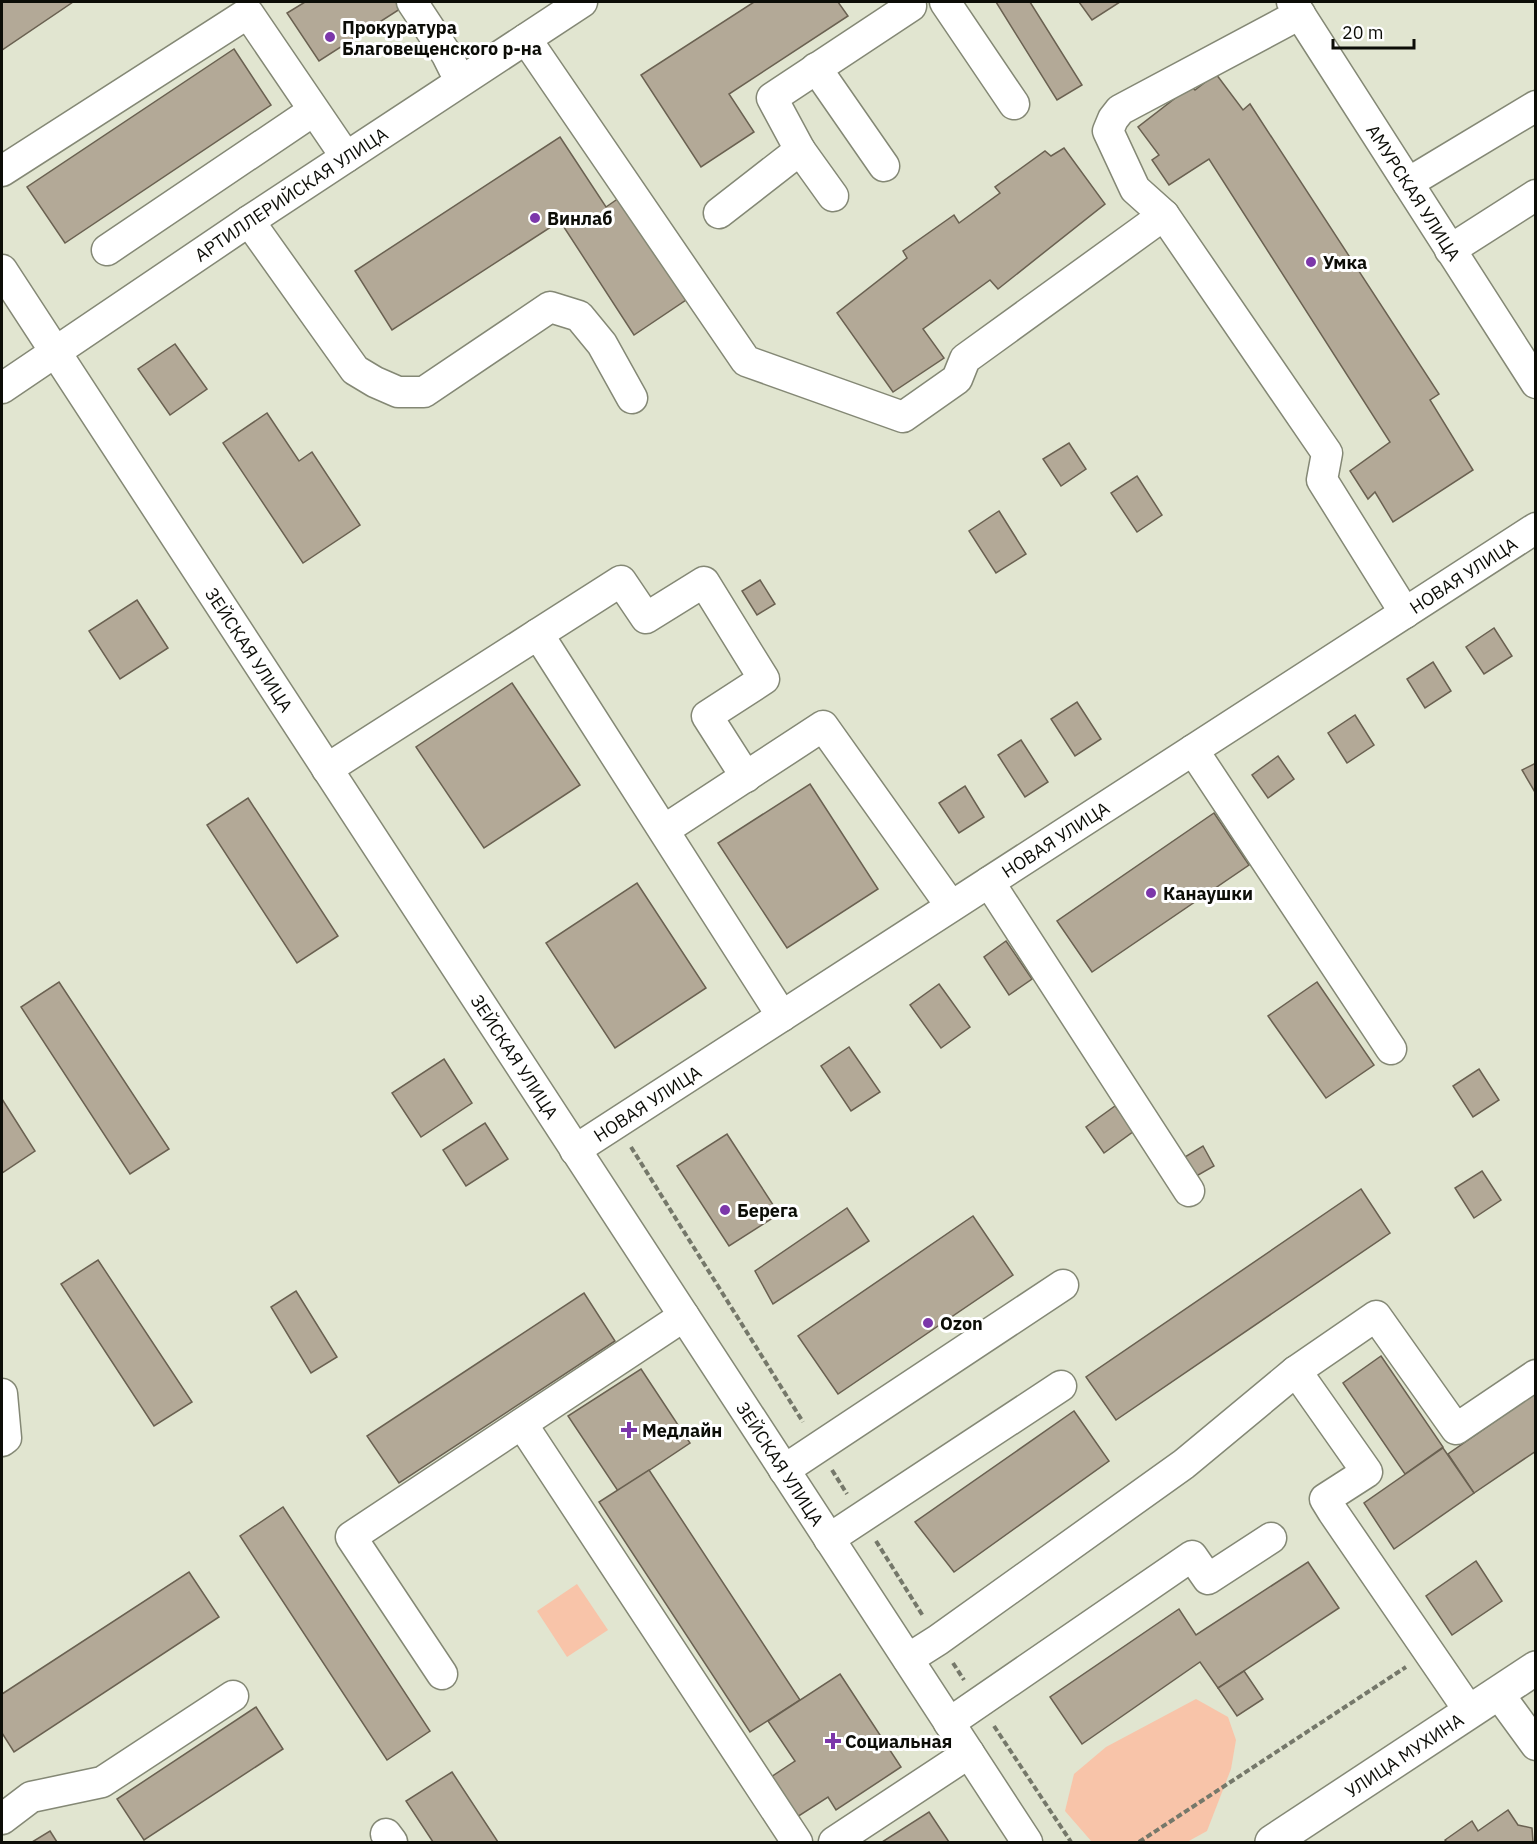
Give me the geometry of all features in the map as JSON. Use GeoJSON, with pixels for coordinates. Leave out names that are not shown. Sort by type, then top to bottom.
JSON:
{"type":"FeatureCollection","features":[{"type":"Feature","properties":{"kind":"main road","name":"УЛИЦА МУХИНА"},"geometry":{"type":"LineString","coordinates":[[1272,1842],[1536,1668]]}},
{"type":"Feature","properties":{"kind":"street"},"geometry":{"type":"LineString","coordinates":[[412,2],[447,55],[460,81]]}},
{"type":"Feature","properties":{"kind":"street","name":"АРТИЛЛЕРИЙСКАЯ УЛИЦА"},"geometry":{"type":"LineString","coordinates":[[2,388],[249,221],[582,2]]}},
{"type":"Feature","properties":{"kind":"street"},"geometry":{"type":"LineString","coordinates":[[945,2],[1014,104]]}},
{"type":"Feature","properties":{"kind":"street"},"geometry":{"type":"LineString","coordinates":[[833,196],[800,150],[772,98],[912,3]]}},
{"type":"Feature","properties":{"kind":"street"},"geometry":{"type":"LineString","coordinates":[[1296,8],[1120,110],[1108,131],[1135,189],[1164,215],[1326,453],[1323,480],[1405,613]]}},
{"type":"Feature","properties":{"kind":"street","name":"АМУРСКАЯ УЛИЦА"},"geometry":{"type":"LineString","coordinates":[[1296,8],[1536,383]]}},
{"type":"Feature","properties":{"kind":"street"},"geometry":{"type":"LineString","coordinates":[[2,171],[248,13],[346,157]]}},
{"type":"Feature","properties":{"kind":"street"},"geometry":{"type":"LineString","coordinates":[[525,39],[746,361],[903,417],[957,379],[965,359],[1164,215]]}},
{"type":"Feature","properties":{"kind":"street"},"geometry":{"type":"LineString","coordinates":[[816,68],[884,166]]}},
{"type":"Feature","properties":{"kind":"street"},"geometry":{"type":"LineString","coordinates":[[1408,183],[1536,106]]}},
{"type":"Feature","properties":{"kind":"street"},"geometry":{"type":"LineString","coordinates":[[107,250],[313,111]]}},
{"type":"Feature","properties":{"kind":"street"},"geometry":{"type":"LineString","coordinates":[[719,213],[800,150]]}},
{"type":"Feature","properties":{"kind":"street"},"geometry":{"type":"LineString","coordinates":[[1450,250],[1536,195]]}},
{"type":"Feature","properties":{"kind":"street"},"geometry":{"type":"LineString","coordinates":[[249,221],[356,370],[375,382],[398,392],[424,392],[550,307],[579,316],[602,344],[632,398]]}},
{"type":"Feature","properties":{"kind":"street","name":"ЗЕЙСКАЯ УЛИЦА"},"geometry":{"type":"LineString","coordinates":[[2,270],[1027,1842]]}},
{"type":"Feature","properties":{"kind":"street","name":"НОВАЯ УЛИЦА"},"geometry":{"type":"LineString","coordinates":[[574,1150],[1536,528]]}},
{"type":"Feature","properties":{"kind":"street"},"geometry":{"type":"LineString","coordinates":[[327,769],[621,581],[646,618],[704,582],[764,679],[707,716],[746,777]]}},
{"type":"Feature","properties":{"kind":"street"},"geometry":{"type":"LineString","coordinates":[[538,634],[782,1016]]}},
{"type":"Feature","properties":{"kind":"street"},"geometry":{"type":"LineString","coordinates":[[664,830],[823,726],[951,906]]}},
{"type":"Feature","properties":{"kind":"street"},"geometry":{"type":"LineString","coordinates":[[1192,750],[1391,1049]]}},
{"type":"Feature","properties":{"kind":"street"},"geometry":{"type":"LineString","coordinates":[[989,882],[1189,1191]]}},
{"type":"Feature","properties":{"kind":"street"},"geometry":{"type":"LineString","coordinates":[[784,1470],[1063,1285]]}},
{"type":"Feature","properties":{"kind":"street"},"geometry":{"type":"LineString","coordinates":[[442,1674],[351,1537],[684,1316]]}},
{"type":"Feature","properties":{"kind":"street"},"geometry":{"type":"LineString","coordinates":[[908,1659],[1184,1464],[1296,1371],[1376,1316],[1456,1429],[1536,1375]]}},
{"type":"Feature","properties":{"kind":"street"},"geometry":{"type":"LineString","coordinates":[[1296,1371],[1366,1472],[1326,1499],[1470,1712]]}},
{"type":"Feature","properties":{"kind":"street"},"geometry":{"type":"LineString","coordinates":[[829,1539],[1061,1386]]}},
{"type":"Feature","properties":{"kind":"street"},"geometry":{"type":"LineString","coordinates":[[2,1394],[6,1438],[2,1441]]}},
{"type":"Feature","properties":{"kind":"street"},"geometry":{"type":"LineString","coordinates":[[522,1424],[797,1842]]}},
{"type":"Feature","properties":{"kind":"street"},"geometry":{"type":"LineString","coordinates":[[949,1723],[1192,1556],[1208,1579],[1271,1538]]}},
{"type":"Feature","properties":{"kind":"street"},"geometry":{"type":"LineString","coordinates":[[1498,1693],[1536,1745]]}},
{"type":"Feature","properties":{"kind":"street"},"geometry":{"type":"LineString","coordinates":[[2,1819],[31,1797],[102,1782],[233,1696]]}},
{"type":"Feature","properties":{"kind":"street"},"geometry":{"type":"LineString","coordinates":[[834,1842],[969,1753]]}},
{"type":"Feature","properties":{"kind":"path"},"geometry":{"type":"LineString","coordinates":[[616,1123],[938,1640],[1071,1842]]}},
{"type":"Feature","properties":{"kind":"path"},"geometry":{"type":"LineString","coordinates":[[1139,1842],[1429,1652]]}},
{"type":"Feature","properties":{"kind":"shaded area"},"geometry":{"type":"Polygon","coordinates":[[[577,1584],[608,1630],[567,1657],[537,1611],[577,1584]]]}},
{"type":"Feature","properties":{"kind":"shaded area"},"geometry":{"type":"Polygon","coordinates":[[[1196,1699],[1228,1717],[1236,1740],[1231,1769],[1207,1831],[1187,1842],[1092,1842],[1065,1811],[1074,1774],[1106,1747],[1196,1699]]]}},
{"type":"Feature","properties":{"kind":"building"},"geometry":{"type":"Polygon","coordinates":[[[2,2],[73,2],[2,50],[2,2]]]}},
{"type":"Feature","properties":{"kind":"building","name":"Прокуратура Благовещенского р-на"},"geometry":{"type":"Polygon","coordinates":[[[305,2],[396,2],[400,9],[319,61],[287,13],[305,2]]]}},
{"type":"Feature","properties":{"kind":"building"},"geometry":{"type":"Polygon","coordinates":[[[754,2],[838,2],[848,16],[729,94],[754,132],[701,167],[641,75],[754,2]]]}},
{"type":"Feature","properties":{"kind":"building"},"geometry":{"type":"Polygon","coordinates":[[[996,2],[1030,2],[1082,85],[1057,100],[996,2]]]}},
{"type":"Feature","properties":{"kind":"building"},"geometry":{"type":"Polygon","coordinates":[[[1079,2],[1120,2],[1092,20],[1079,2]]]}},
{"type":"Feature","properties":{"kind":"building"},"geometry":{"type":"Polygon","coordinates":[[[234,49],[271,105],[65,243],[27,187],[234,49]]]}},
{"type":"Feature","properties":{"kind":"building"},"geometry":{"type":"Polygon","coordinates":[[[1216,74],[1243,110],[1250,104],[1439,394],[1430,400],[1473,470],[1393,522],[1375,492],[1368,499],[1350,471],[1390,442],[1209,159],[1169,185],[1152,160],[1159,155],[1138,127],[1191,86],[1195,90],[1216,74]]]}},
{"type":"Feature","properties":{"kind":"building"},"geometry":{"type":"Polygon","coordinates":[[[560,137],[606,207],[619,198],[686,300],[634,335],[560,221],[392,330],[355,271],[560,137]]]}},
{"type":"Feature","properties":{"kind":"building"},"geometry":{"type":"Polygon","coordinates":[[[1064,148],[1105,204],[998,289],[990,280],[923,329],[944,358],[893,392],[837,313],[907,258],[903,251],[954,215],[959,223],[1000,193],[995,187],[1045,151],[1051,156],[1064,148]]]}},
{"type":"Feature","properties":{"kind":"building"},"geometry":{"type":"Polygon","coordinates":[[[175,344],[207,389],[170,415],[138,369],[175,344]]]}},
{"type":"Feature","properties":{"kind":"building"},"geometry":{"type":"Polygon","coordinates":[[[267,413],[299,461],[312,452],[360,525],[303,563],[223,443],[267,413]]]}},
{"type":"Feature","properties":{"kind":"building"},"geometry":{"type":"Polygon","coordinates":[[[1069,443],[1086,469],[1061,486],[1043,459],[1069,443]]]}},
{"type":"Feature","properties":{"kind":"building"},"geometry":{"type":"Polygon","coordinates":[[[1137,476],[1162,515],[1137,532],[1111,493],[1137,476]]]}},
{"type":"Feature","properties":{"kind":"building"},"geometry":{"type":"Polygon","coordinates":[[[999,511],[1026,554],[996,573],[969,531],[999,511]]]}},
{"type":"Feature","properties":{"kind":"building"},"geometry":{"type":"Polygon","coordinates":[[[760,580],[775,604],[757,615],[742,591],[760,580]]]}},
{"type":"Feature","properties":{"kind":"building"},"geometry":{"type":"Polygon","coordinates":[[[137,600],[168,648],[120,679],[89,631],[137,600]]]}},
{"type":"Feature","properties":{"kind":"building"},"geometry":{"type":"Polygon","coordinates":[[[1494,628],[1512,656],[1484,674],[1466,647],[1494,628]]]}},
{"type":"Feature","properties":{"kind":"building"},"geometry":{"type":"Polygon","coordinates":[[[1433,662],[1451,691],[1425,708],[1407,679],[1433,662]]]}},
{"type":"Feature","properties":{"kind":"building"},"geometry":{"type":"Polygon","coordinates":[[[512,683],[580,785],[484,848],[416,747],[512,683]]]}},
{"type":"Feature","properties":{"kind":"building"},"geometry":{"type":"Polygon","coordinates":[[[1077,702],[1101,739],[1075,756],[1051,719],[1077,702]]]}},
{"type":"Feature","properties":{"kind":"building"},"geometry":{"type":"Polygon","coordinates":[[[1355,715],[1374,745],[1347,763],[1328,733],[1355,715]]]}},
{"type":"Feature","properties":{"kind":"building"},"geometry":{"type":"Polygon","coordinates":[[[1021,740],[1048,782],[1025,797],[998,755],[1021,740]]]}},
{"type":"Feature","properties":{"kind":"building"},"geometry":{"type":"Polygon","coordinates":[[[1278,756],[1294,779],[1268,798],[1252,775],[1278,756]]]}},
{"type":"Feature","properties":{"kind":"building"},"geometry":{"type":"Polygon","coordinates":[[[1536,763],[1536,794],[1522,770],[1536,763]]]}},
{"type":"Feature","properties":{"kind":"building"},"geometry":{"type":"Polygon","coordinates":[[[810,784],[878,889],[787,948],[718,843],[810,784]]]}},
{"type":"Feature","properties":{"kind":"building"},"geometry":{"type":"Polygon","coordinates":[[[965,786],[984,817],[959,833],[939,803],[965,786]]]}},
{"type":"Feature","properties":{"kind":"building"},"geometry":{"type":"Polygon","coordinates":[[[248,798],[338,936],[297,963],[207,825],[248,798]]]}},
{"type":"Feature","properties":{"kind":"building"},"geometry":{"type":"Polygon","coordinates":[[[1214,813],[1249,865],[1092,972],[1057,921],[1214,813]]]}},
{"type":"Feature","properties":{"kind":"building"},"geometry":{"type":"Polygon","coordinates":[[[637,883],[706,988],[615,1048],[546,943],[637,883]]]}},
{"type":"Feature","properties":{"kind":"building"},"geometry":{"type":"Polygon","coordinates":[[[1006,941],[1032,979],[1009,995],[984,957],[1006,941]]]}},
{"type":"Feature","properties":{"kind":"building"},"geometry":{"type":"Polygon","coordinates":[[[59,982],[169,1149],[130,1174],[21,1007],[59,982]]]}},
{"type":"Feature","properties":{"kind":"building"},"geometry":{"type":"Polygon","coordinates":[[[1317,982],[1374,1065],[1326,1098],[1268,1016],[1317,982]]]}},
{"type":"Feature","properties":{"kind":"building"},"geometry":{"type":"Polygon","coordinates":[[[939,984],[970,1027],[941,1048],[910,1005],[939,984]]]}},
{"type":"Feature","properties":{"kind":"building"},"geometry":{"type":"Polygon","coordinates":[[[849,1047],[880,1092],[851,1111],[821,1066],[849,1047]]]}},
{"type":"Feature","properties":{"kind":"building"},"geometry":{"type":"Polygon","coordinates":[[[444,1059],[472,1103],[421,1137],[392,1093],[444,1059]]]}},
{"type":"Feature","properties":{"kind":"building"},"geometry":{"type":"Polygon","coordinates":[[[1479,1069],[1499,1100],[1473,1117],[1453,1086],[1479,1069]]]}},
{"type":"Feature","properties":{"kind":"building"},"geometry":{"type":"Polygon","coordinates":[[[2,1099],[35,1151],[2,1173],[2,1099]]]}},
{"type":"Feature","properties":{"kind":"building"},"geometry":{"type":"Polygon","coordinates":[[[1115,1106],[1134,1131],[1104,1153],[1086,1127],[1115,1106]]]}},
{"type":"Feature","properties":{"kind":"building"},"geometry":{"type":"Polygon","coordinates":[[[485,1123],[508,1159],[466,1186],[443,1150],[485,1123]]]}},
{"type":"Feature","properties":{"kind":"building"},"geometry":{"type":"Polygon","coordinates":[[[727,1134],[779,1214],[729,1246],[677,1166],[727,1134]]]}},
{"type":"Feature","properties":{"kind":"building"},"geometry":{"type":"Polygon","coordinates":[[[1203,1146],[1214,1166],[1186,1182],[1175,1163],[1203,1146]]]}},
{"type":"Feature","properties":{"kind":"building"},"geometry":{"type":"Polygon","coordinates":[[[1482,1171],[1501,1200],[1474,1218],[1455,1188],[1482,1171]]]}},
{"type":"Feature","properties":{"kind":"building"},"geometry":{"type":"Polygon","coordinates":[[[1361,1189],[1390,1233],[1116,1420],[1086,1377],[1361,1189]]]}},
{"type":"Feature","properties":{"kind":"building"},"geometry":{"type":"Polygon","coordinates":[[[847,1208],[869,1241],[773,1304],[755,1271],[847,1208]]]}},
{"type":"Feature","properties":{"kind":"building"},"geometry":{"type":"Polygon","coordinates":[[[973,1216],[1013,1275],[838,1394],[798,1336],[973,1216]]]}},
{"type":"Feature","properties":{"kind":"building"},"geometry":{"type":"Polygon","coordinates":[[[98,1260],[192,1402],[154,1426],[61,1284],[98,1260]]]}},
{"type":"Feature","properties":{"kind":"building"},"geometry":{"type":"Polygon","coordinates":[[[296,1291],[337,1357],[311,1373],[271,1307],[296,1291]]]}},
{"type":"Feature","properties":{"kind":"building"},"geometry":{"type":"Polygon","coordinates":[[[584,1293],[615,1341],[399,1483],[367,1436],[584,1293]]]}},
{"type":"Feature","properties":{"kind":"building"},"geometry":{"type":"Polygon","coordinates":[[[1381,1356],[1443,1447],[1405,1474],[1343,1383],[1381,1356]]]}},
{"type":"Feature","properties":{"kind":"building","name":"Медлайн"},"geometry":{"type":"Polygon","coordinates":[[[641,1369],[690,1443],[618,1491],[568,1416],[641,1369]]]}},
{"type":"Feature","properties":{"kind":"building"},"geometry":{"type":"Polygon","coordinates":[[[1536,1393],[1536,1451],[1474,1493],[1448,1454],[1536,1393]]]}},
{"type":"Feature","properties":{"kind":"building"},"geometry":{"type":"Polygon","coordinates":[[[1074,1411],[1109,1461],[954,1572],[915,1522],[1074,1411]]]}},
{"type":"Feature","properties":{"kind":"building"},"geometry":{"type":"Polygon","coordinates":[[[1443,1448],[1474,1493],[1394,1549],[1364,1503],[1443,1448]]]}},
{"type":"Feature","properties":{"kind":"building"},"geometry":{"type":"Polygon","coordinates":[[[649,1470],[800,1700],[750,1732],[599,1502],[649,1470]]]}},
{"type":"Feature","properties":{"kind":"building"},"geometry":{"type":"Polygon","coordinates":[[[283,1507],[430,1731],[387,1760],[240,1536],[283,1507]]]}},
{"type":"Feature","properties":{"kind":"building"},"geometry":{"type":"Polygon","coordinates":[[[1476,1561],[1502,1601],[1452,1635],[1426,1596],[1476,1561]]]}},
{"type":"Feature","properties":{"kind":"building"},"geometry":{"type":"Polygon","coordinates":[[[1308,1562],[1339,1608],[1218,1688],[1200,1662],[1082,1744],[1050,1697],[1179,1609],[1196,1635],[1308,1562]]]}},
{"type":"Feature","properties":{"kind":"building"},"geometry":{"type":"Polygon","coordinates":[[[189,1572],[219,1617],[14,1752],[2,1733],[2,1694],[189,1572]]]}},
{"type":"Feature","properties":{"kind":"building"},"geometry":{"type":"Polygon","coordinates":[[[1244,1671],[1263,1699],[1237,1716],[1218,1688],[1244,1671]]]}},
{"type":"Feature","properties":{"kind":"building","name":"Социальная"},"geometry":{"type":"Polygon","coordinates":[[[840,1674],[901,1767],[836,1810],[828,1797],[794,1819],[768,1779],[795,1761],[768,1721],[840,1674]]]}},
{"type":"Feature","properties":{"kind":"building"},"geometry":{"type":"Polygon","coordinates":[[[256,1707],[283,1749],[144,1840],[117,1799],[256,1707]]]}},
{"type":"Feature","properties":{"kind":"building"},"geometry":{"type":"Polygon","coordinates":[[[452,1772],[498,1842],[433,1842],[406,1801],[452,1772]]]}},
{"type":"Feature","properties":{"kind":"building"},"geometry":{"type":"Polygon","coordinates":[[[1508,1810],[1518,1825],[1532,1828],[1533,1842],[1447,1842],[1445,1840],[1472,1821],[1478,1831],[1508,1810]]]}},
{"type":"Feature","properties":{"kind":"building"},"geometry":{"type":"Polygon","coordinates":[[[929,1812],[949,1842],[882,1842],[929,1812]]]}},
{"type":"Feature","properties":{"kind":"building"},"geometry":{"type":"Polygon","coordinates":[[[50,1831],[57,1842],[32,1842],[50,1831]]]}},
{"type":"Feature","properties":{"kind":"place","name":"Прокуратура Благовещенского р-на"},"geometry":{"type":"Point","coordinates":[330,37]}},
{"type":"Feature","properties":{"kind":"place","name":"Винлаб"},"geometry":{"type":"Point","coordinates":[535,218]}},
{"type":"Feature","properties":{"kind":"place","name":"Умка"},"geometry":{"type":"Point","coordinates":[1311,262]}},
{"type":"Feature","properties":{"kind":"place","name":"Канаушки"},"geometry":{"type":"Point","coordinates":[1151,893]}},
{"type":"Feature","properties":{"kind":"place","name":"Берега"},"geometry":{"type":"Point","coordinates":[725,1210]}},
{"type":"Feature","properties":{"kind":"place","name":"Ozon"},"geometry":{"type":"Point","coordinates":[928,1323]}},
{"type":"Feature","properties":{"kind":"place","name":"Медлайн"},"geometry":{"type":"Point","coordinates":[629,1430]}},
{"type":"Feature","properties":{"kind":"place","name":"Социальная"},"geometry":{"type":"Point","coordinates":[833,1741]}}]}
